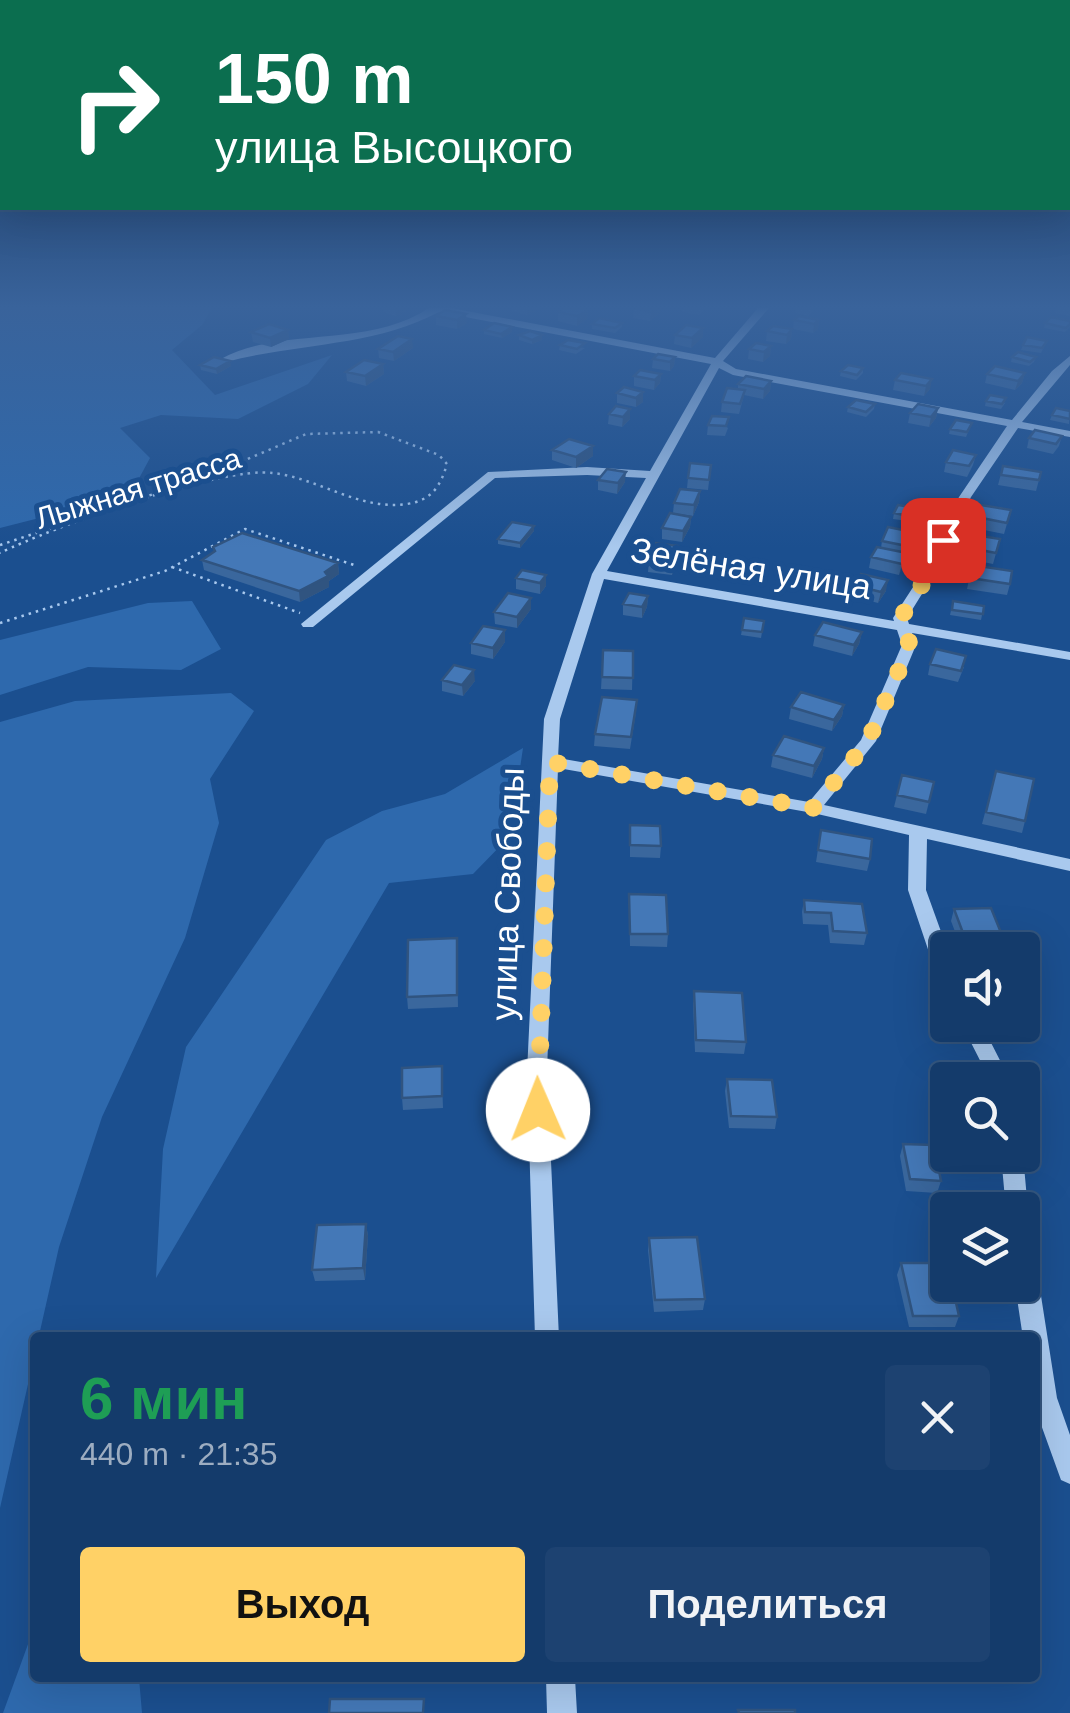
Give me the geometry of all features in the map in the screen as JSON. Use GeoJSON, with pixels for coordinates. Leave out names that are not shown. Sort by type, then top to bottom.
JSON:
{"type":"FeatureCollection","features":[{"type":"Feature","properties":{"kind":"street","name":"улица Свободы"},"geometry":{"type":"LineString","coordinates":[[547,1332],[536,1072],[552,720],[599,574],[703,388]]}},
{"type":"Feature","properties":{"kind":"street"},"geometry":{"type":"LineString","coordinates":[[823,388],[1070,434]]}},
{"type":"Feature","properties":{"kind":"street"},"geometry":{"type":"LineString","coordinates":[[813,808],[868,741],[910,645],[900,618],[916,597],[957,512],[1047,388]]}},
{"type":"Feature","properties":{"kind":"street"},"geometry":{"type":"LineString","coordinates":[[312,621],[439,522],[470,489],[492,476],[586,471],[652,475]]}},
{"type":"Feature","properties":{"kind":"street","name":"Зелёная улица"},"geometry":{"type":"LineString","coordinates":[[599,574],[1070,656]]}},
{"type":"Feature","properties":{"kind":"street"},"geometry":{"type":"LineString","coordinates":[[550,762],[813,808],[1070,865]]}},
{"type":"Feature","properties":{"kind":"street"},"geometry":{"type":"LineString","coordinates":[[918,832],[917,890],[932,932]]}},
{"type":"Feature","properties":{"kind":"street"},"geometry":{"type":"LineString","coordinates":[[1030,1302],[1034,1332]]}},
{"type":"Feature","properties":{"kind":"street"},"geometry":{"type":"LineString","coordinates":[[1040,1371],[1044,1398],[1070,1471]]}},
{"type":"Feature","properties":{"kind":"street"},"geometry":{"type":"LineString","coordinates":[[561,1682],[562,1713]]}},
{"type":"Feature","properties":{"kind":"path","name":"Лыжная трасса"},"geometry":{"type":"LineString","coordinates":[[0,545],[208,476],[306,434],[378,432],[438,455],[448,464],[446,475],[434,491],[415,502],[386,506],[354,500],[284,474],[237,474],[86,520],[0,553]]}},
{"type":"Feature","properties":{"kind":"path"},"geometry":{"type":"LineString","coordinates":[[0,623],[172,568],[245,529],[376,572]]}},
{"type":"Feature","properties":{"kind":"path"},"geometry":{"type":"LineString","coordinates":[[172,568],[312,621]]}},
{"type":"Feature","properties":{"kind":"shaded area"},"geometry":{"type":"Polygon","coordinates":[[[0,388],[208,388],[215,395],[236,388],[300,388],[238,419],[161,415],[120,428],[150,458],[136,484],[55,514],[0,528],[0,388]]]}},
{"type":"Feature","properties":{"kind":"shaded area"},"geometry":{"type":"Polygon","coordinates":[[[192,601],[221,649],[181,670],[88,667],[0,695],[0,640],[148,603],[192,601]]]}},
{"type":"Feature","properties":{"kind":"shaded area"},"geometry":{"type":"Polygon","coordinates":[[[231,693],[254,711],[210,779],[219,823],[185,938],[102,1117],[59,1247],[40,1332],[30,1332],[30,1375],[0,1508],[0,722],[75,701],[231,693]]]}},
{"type":"Feature","properties":{"kind":"shaded area"},"geometry":{"type":"Polygon","coordinates":[[[523,748],[510,836],[473,874],[389,883],[156,1278],[163,1149],[186,1047],[326,840],[382,811],[445,794],[523,748]]]}},
{"type":"Feature","properties":{"kind":"shaded area"},"geometry":{"type":"Polygon","coordinates":[[[30,1639],[30,1682],[139,1682],[142,1713],[3,1713],[30,1639]]]}},
{"type":"Feature","properties":{"kind":"building"},"geometry":{"type":"Polygon","coordinates":[[[623,388],[643,392],[636,398],[617,393],[623,388]]]}},
{"type":"Feature","properties":{"kind":"building"},"geometry":{"type":"Polygon","coordinates":[[[727,388],[745,390],[740,404],[722,402],[727,388]]]}},
{"type":"Feature","properties":{"kind":"building"},"geometry":{"type":"Polygon","coordinates":[[[990,395],[1006,398],[1002,404],[986,401],[990,395]]]}},
{"type":"Feature","properties":{"kind":"building"},"geometry":{"type":"Polygon","coordinates":[[[856,400],[875,404],[866,412],[848,407],[856,400]]]}},
{"type":"Feature","properties":{"kind":"building"},"geometry":{"type":"Polygon","coordinates":[[[918,404],[938,408],[931,417],[910,413],[918,404]]]}},
{"type":"Feature","properties":{"kind":"building"},"geometry":{"type":"Polygon","coordinates":[[[616,406],[630,409],[623,417],[609,414],[616,406]]]}},
{"type":"Feature","properties":{"kind":"building"},"geometry":{"type":"Polygon","coordinates":[[[1056,408],[1070,411],[1070,419],[1052,415],[1056,408]]]}},
{"type":"Feature","properties":{"kind":"building"},"geometry":{"type":"Polygon","coordinates":[[[712,416],[729,417],[726,426],[708,425],[712,416]]]}},
{"type":"Feature","properties":{"kind":"building"},"geometry":{"type":"Polygon","coordinates":[[[956,420],[972,423],[967,432],[950,429],[956,420]]]}},
{"type":"Feature","properties":{"kind":"building"},"geometry":{"type":"Polygon","coordinates":[[[1035,430],[1062,436],[1056,444],[1029,438],[1035,430]]]}},
{"type":"Feature","properties":{"kind":"building"},"geometry":{"type":"Polygon","coordinates":[[[569,439],[593,446],[576,457],[552,450],[569,439]]]}},
{"type":"Feature","properties":{"kind":"building"},"geometry":{"type":"Polygon","coordinates":[[[953,450],[976,455],[969,466],[946,462],[953,450]]]}},
{"type":"Feature","properties":{"kind":"building"},"geometry":{"type":"Polygon","coordinates":[[[690,463],[711,465],[709,480],[688,478],[690,463]]]}},
{"type":"Feature","properties":{"kind":"building"},"geometry":{"type":"Polygon","coordinates":[[[1003,466],[1041,472],[1039,480],[1001,475],[1003,466]]]}},
{"type":"Feature","properties":{"kind":"building"},"geometry":{"type":"Polygon","coordinates":[[[607,469],[626,472],[618,483],[598,480],[607,469]]]}},
{"type":"Feature","properties":{"kind":"building"},"geometry":{"type":"Polygon","coordinates":[[[680,489],[700,491],[694,505],[674,503],[680,489]]]}},
{"type":"Feature","properties":{"kind":"building"},"geometry":{"type":"Polygon","coordinates":[[[898,505],[918,508],[915,517],[894,513],[898,505]]]}},
{"type":"Feature","properties":{"kind":"building"},"geometry":{"type":"Polygon","coordinates":[[[981,505],[1011,510],[1007,523],[977,517],[981,505]]]}},
{"type":"Feature","properties":{"kind":"building"},"geometry":{"type":"Polygon","coordinates":[[[670,513],[691,517],[683,531],[662,528],[670,513]]]}},
{"type":"Feature","properties":{"kind":"building"},"geometry":{"type":"Polygon","coordinates":[[[512,522],[534,526],[520,543],[498,539],[512,522]]]}},
{"type":"Feature","properties":{"kind":"building"},"geometry":{"type":"Polygon","coordinates":[[[888,527],[913,532],[907,546],[882,541],[888,527]]]}},
{"type":"Feature","properties":{"kind":"building"},"geometry":{"type":"Polygon","coordinates":[[[242,533],[338,563],[325,572],[328,576],[299,591],[202,560],[215,551],[213,547],[242,533]]]}},
{"type":"Feature","properties":{"kind":"building"},"geometry":{"type":"Polygon","coordinates":[[[969,534],[1000,539],[996,553],[965,547],[969,534]]]}},
{"type":"Feature","properties":{"kind":"building"},"geometry":{"type":"Polygon","coordinates":[[[655,543],[678,546],[673,564],[649,561],[655,543]]]}},
{"type":"Feature","properties":{"kind":"building"},"geometry":{"type":"Polygon","coordinates":[[[877,547],[907,553],[902,564],[871,557],[877,547]]]}},
{"type":"Feature","properties":{"kind":"building"},"geometry":{"type":"Polygon","coordinates":[[[972,565],[1012,571],[1010,584],[970,578],[972,565]]]}},
{"type":"Feature","properties":{"kind":"building"},"geometry":{"type":"Polygon","coordinates":[[[522,570],[546,575],[540,583],[516,578],[522,570]]]}},
{"type":"Feature","properties":{"kind":"building"},"geometry":{"type":"Polygon","coordinates":[[[861,574],[888,580],[881,592],[853,585],[861,574]]]}},
{"type":"Feature","properties":{"kind":"building"},"geometry":{"type":"Polygon","coordinates":[[[508,593],[531,598],[517,617],[494,612],[508,593]]]}},
{"type":"Feature","properties":{"kind":"building"},"geometry":{"type":"Polygon","coordinates":[[[629,593],[648,596],[642,607],[623,604],[629,593]]]}},
{"type":"Feature","properties":{"kind":"building"},"geometry":{"type":"Polygon","coordinates":[[[953,601],[984,606],[983,614],[952,610],[953,601]]]}},
{"type":"Feature","properties":{"kind":"building"},"geometry":{"type":"Polygon","coordinates":[[[744,618],[764,621],[762,632],[742,630],[744,618]]]}},
{"type":"Feature","properties":{"kind":"building"},"geometry":{"type":"Polygon","coordinates":[[[823,622],[862,632],[854,645],[815,635],[823,622]]]}},
{"type":"Feature","properties":{"kind":"building"},"geometry":{"type":"Polygon","coordinates":[[[483,626],[505,630],[493,648],[471,643],[483,626]]]}},
{"type":"Feature","properties":{"kind":"building"},"geometry":{"type":"Polygon","coordinates":[[[936,649],[966,656],[961,671],[930,664],[936,649]]]}},
{"type":"Feature","properties":{"kind":"building"},"geometry":{"type":"Polygon","coordinates":[[[603,650],[633,651],[633,678],[602,677],[603,650]]]}},
{"type":"Feature","properties":{"kind":"building"},"geometry":{"type":"Polygon","coordinates":[[[454,665],[474,670],[462,685],[442,680],[454,665]]]}},
{"type":"Feature","properties":{"kind":"building"},"geometry":{"type":"Polygon","coordinates":[[[801,692],[844,705],[834,720],[791,707],[801,692]]]}},
{"type":"Feature","properties":{"kind":"building"},"geometry":{"type":"Polygon","coordinates":[[[602,697],[637,700],[631,737],[595,734],[602,697]]]}},
{"type":"Feature","properties":{"kind":"building"},"geometry":{"type":"Polygon","coordinates":[[[784,736],[824,748],[814,766],[773,755],[784,736]]]}},
{"type":"Feature","properties":{"kind":"building"},"geometry":{"type":"Polygon","coordinates":[[[996,771],[1034,779],[1025,821],[986,812],[996,771]]]}},
{"type":"Feature","properties":{"kind":"building"},"geometry":{"type":"Polygon","coordinates":[[[902,775],[934,782],[929,802],[897,795],[902,775]]]}},
{"type":"Feature","properties":{"kind":"building"},"geometry":{"type":"Polygon","coordinates":[[[630,825],[660,826],[661,846],[630,845],[630,825]]]}},
{"type":"Feature","properties":{"kind":"building"},"geometry":{"type":"Polygon","coordinates":[[[821,830],[872,839],[870,859],[818,850],[821,830]]]}},
{"type":"Feature","properties":{"kind":"building"},"geometry":{"type":"Polygon","coordinates":[[[629,894],[666,895],[668,934],[630,934],[629,894]]]}},
{"type":"Feature","properties":{"kind":"building"},"geometry":{"type":"Polygon","coordinates":[[[804,900],[862,904],[867,933],[833,931],[831,913],[805,912],[804,900]]]}},
{"type":"Feature","properties":{"kind":"building"},"geometry":{"type":"Polygon","coordinates":[[[991,908],[1001,932],[963,932],[954,909],[991,908]]]}},
{"type":"Feature","properties":{"kind":"building"},"geometry":{"type":"Polygon","coordinates":[[[457,938],[457,995],[407,997],[408,940],[457,938]]]}},
{"type":"Feature","properties":{"kind":"building"},"geometry":{"type":"Polygon","coordinates":[[[694,991],[742,993],[746,1042],[696,1040],[694,991]]]}},
{"type":"Feature","properties":{"kind":"building"},"geometry":{"type":"Polygon","coordinates":[[[442,1066],[442,1096],[402,1098],[402,1068],[442,1066]]]}},
{"type":"Feature","properties":{"kind":"building"},"geometry":{"type":"Polygon","coordinates":[[[727,1079],[772,1080],[777,1117],[731,1116],[727,1079]]]}},
{"type":"Feature","properties":{"kind":"building"},"geometry":{"type":"Polygon","coordinates":[[[903,1144],[930,1145],[930,1172],[939,1172],[941,1181],[910,1179],[903,1144]]]}},
{"type":"Feature","properties":{"kind":"building"},"geometry":{"type":"Polygon","coordinates":[[[366,1224],[363,1268],[312,1270],[317,1225],[366,1224]]]}},
{"type":"Feature","properties":{"kind":"building"},"geometry":{"type":"Polygon","coordinates":[[[697,1237],[705,1299],[655,1300],[649,1238],[697,1237]]]}},
{"type":"Feature","properties":{"kind":"building"},"geometry":{"type":"Polygon","coordinates":[[[901,1263],[930,1263],[930,1302],[956,1302],[959,1316],[913,1316],[901,1263]]]}},
{"type":"Feature","properties":{"kind":"building"},"geometry":{"type":"Polygon","coordinates":[[[330,1699],[424,1699],[423,1713],[329,1713],[330,1699]]]}},
{"type":"Feature","properties":{"kind":"building"},"geometry":{"type":"Polygon","coordinates":[[[738,1710],[795,1710],[795,1713],[739,1713],[738,1710]]]}},
{"type":"Feature","properties":{"kind":"route"},"geometry":{"type":"LineString","coordinates":[[538,1110],[536,1072],[550,762],[813,808],[868,741],[910,645],[900,618],[916,597],[943,540]]}}]}
